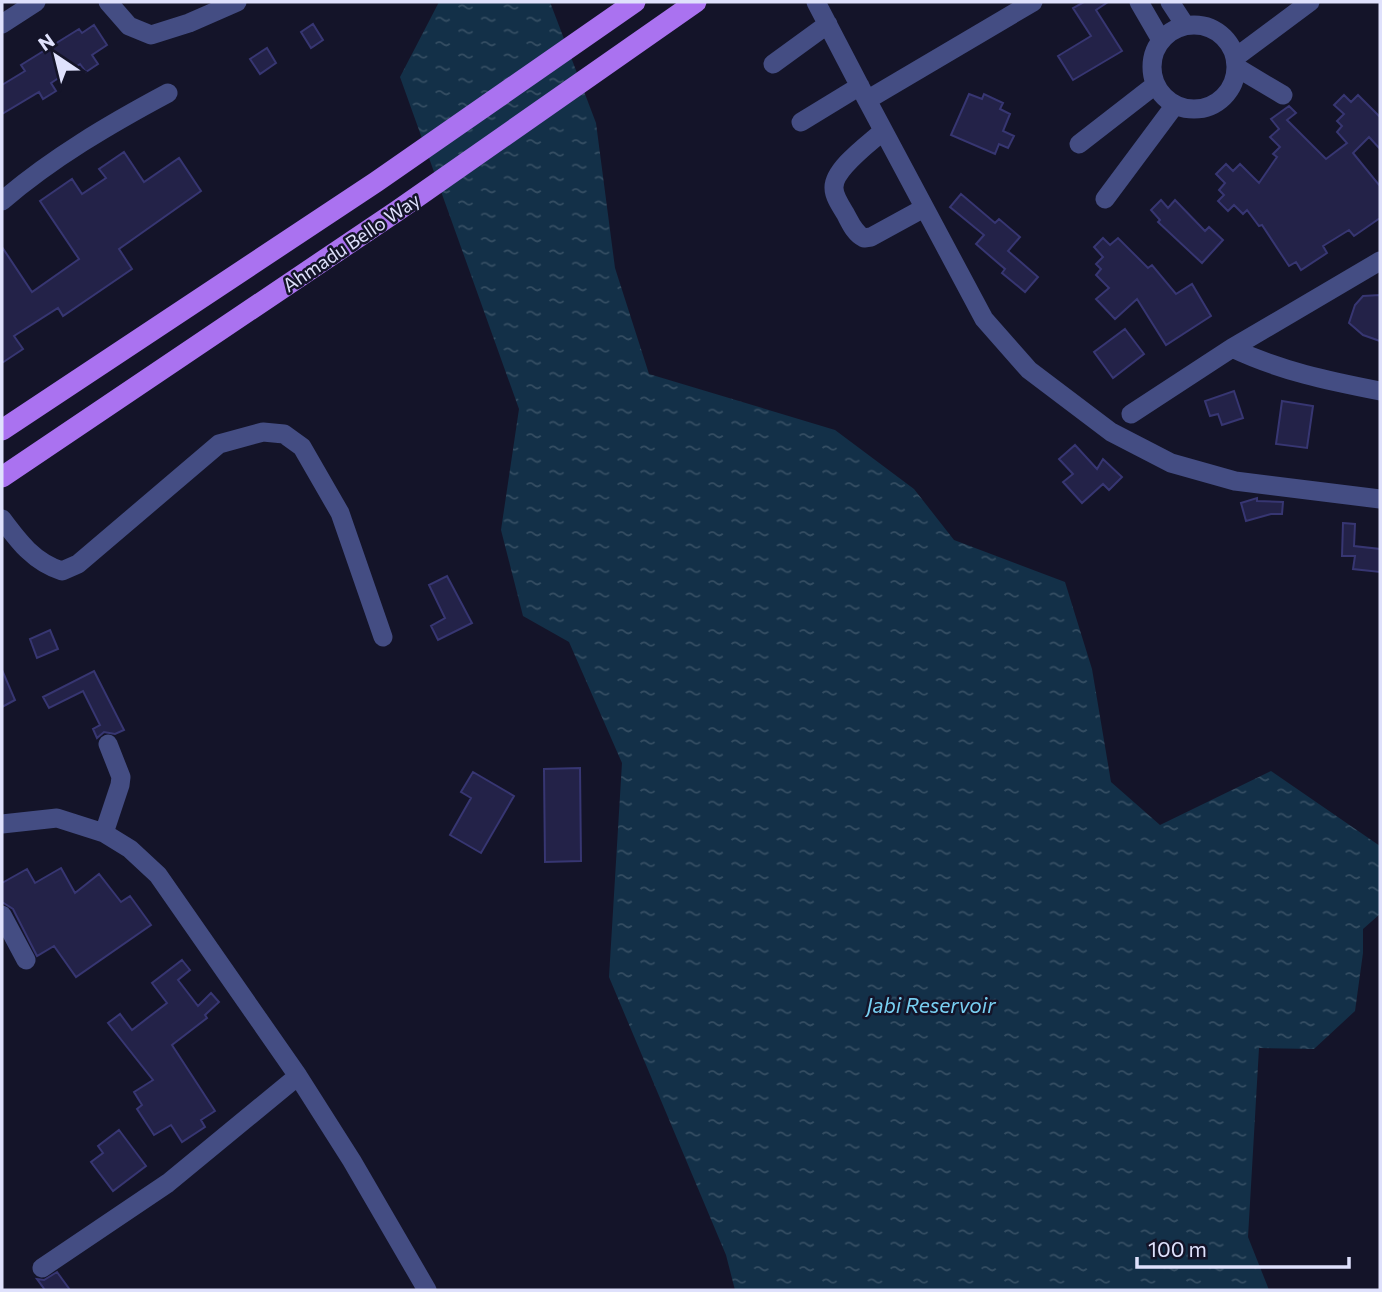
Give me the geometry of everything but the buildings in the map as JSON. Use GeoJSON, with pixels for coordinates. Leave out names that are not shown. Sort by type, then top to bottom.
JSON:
{"type":"FeatureCollection","features":[{"type":"Feature","properties":{"kind":"main road","name":"Ahmadu Bello Way"},"geometry":{"type":"LineString","coordinates":[[2,430],[376,182],[635,2]]}},
{"type":"Feature","properties":{"kind":"main road","name":"Ahmadu Bello Way"},"geometry":{"type":"LineString","coordinates":[[2,477],[397,211],[696,2]]}},
{"type":"Feature","properties":{"kind":"street"},"geometry":{"type":"LineString","coordinates":[[2,24],[36,2]]}},
{"type":"Feature","properties":{"kind":"street"},"geometry":{"type":"LineString","coordinates":[[108,2],[129,26],[151,35],[189,23],[237,2]]}},
{"type":"Feature","properties":{"kind":"street"},"geometry":{"type":"LineString","coordinates":[[816,2],[984,319],[1029,370],[1111,432],[1171,463],[1235,481],[1380,499]]}},
{"type":"Feature","properties":{"kind":"street"},"geometry":{"type":"LineString","coordinates":[[801,122],[863,93],[1033,2]]}},
{"type":"Feature","properties":{"kind":"street"},"geometry":{"type":"LineString","coordinates":[[1139,2],[1161,40]]}},
{"type":"Feature","properties":{"kind":"street"},"geometry":{"type":"LineString","coordinates":[[1170,2],[1185,25]]}},
{"type":"Feature","properties":{"kind":"street"},"geometry":{"type":"LineString","coordinates":[[1236,62],[1310,2]]}},
{"type":"Feature","properties":{"kind":"street"},"geometry":{"type":"LineString","coordinates":[[774,64],[828,24]]}},
{"type":"Feature","properties":{"kind":"street"},"geometry":{"type":"LineString","coordinates":[[1185,25],[1213,28],[1227,40],[1236,62],[1236,76],[1227,93],[1212,105],[1194,109],[1175,105],[1160,93],[1152,76],[1152,57],[1161,40],[1175,28],[1185,25]]}},
{"type":"Feature","properties":{"kind":"street"},"geometry":{"type":"LineString","coordinates":[[1236,62],[1283,94]]}},
{"type":"Feature","properties":{"kind":"street"},"geometry":{"type":"LineString","coordinates":[[1079,144],[1156,85]]}},
{"type":"Feature","properties":{"kind":"street"},"geometry":{"type":"LineString","coordinates":[[2,201],[20,185],[116,121],[168,93]]}},
{"type":"Feature","properties":{"kind":"street"},"geometry":{"type":"LineString","coordinates":[[1105,199],[1175,105]]}},
{"type":"Feature","properties":{"kind":"street"},"geometry":{"type":"LineString","coordinates":[[883,131],[842,168],[833,189],[838,201],[858,235],[864,238],[871,237],[924,208]]}},
{"type":"Feature","properties":{"kind":"street"},"geometry":{"type":"LineString","coordinates":[[1131,414],[1232,348],[1380,261]]}},
{"type":"Feature","properties":{"kind":"street"},"geometry":{"type":"LineString","coordinates":[[1232,348],[1256,360],[1300,374],[1380,391]]}},
{"type":"Feature","properties":{"kind":"street"},"geometry":{"type":"LineString","coordinates":[[2,519],[34,557],[46,566],[62,571],[78,564],[219,444],[264,432],[284,434],[302,447],[340,513],[383,637]]}},
{"type":"Feature","properties":{"kind":"street"},"geometry":{"type":"LineString","coordinates":[[104,833],[121,776],[108,744]]}},
{"type":"Feature","properties":{"kind":"street"},"geometry":{"type":"LineString","coordinates":[[2,824],[57,818],[104,833],[130,849],[158,875],[298,1076],[352,1161],[427,1290]]}},
{"type":"Feature","properties":{"kind":"street"},"geometry":{"type":"LineString","coordinates":[[2,915],[26,960]]}},
{"type":"Feature","properties":{"kind":"street"},"geometry":{"type":"LineString","coordinates":[[42,1268],[168,1183],[298,1076]]}},
{"type":"Feature","properties":{"kind":"water","name":"Jabi Reservoir"},"geometry":{"type":"Polygon","coordinates":[[[439,2],[550,2],[596,123],[615,268],[649,374],[835,430],[914,489],[954,540],[1065,582],[1092,669],[1111,782],[1160,825],[1271,771],[1380,846],[1380,914],[1363,929],[1363,953],[1355,1011],[1314,1049],[1259,1048],[1248,1237],[1269,1290],[735,1290],[726,1255],[609,977],[622,763],[569,642],[523,616],[501,530],[519,409],[400,77],[439,2]]]}}]}
